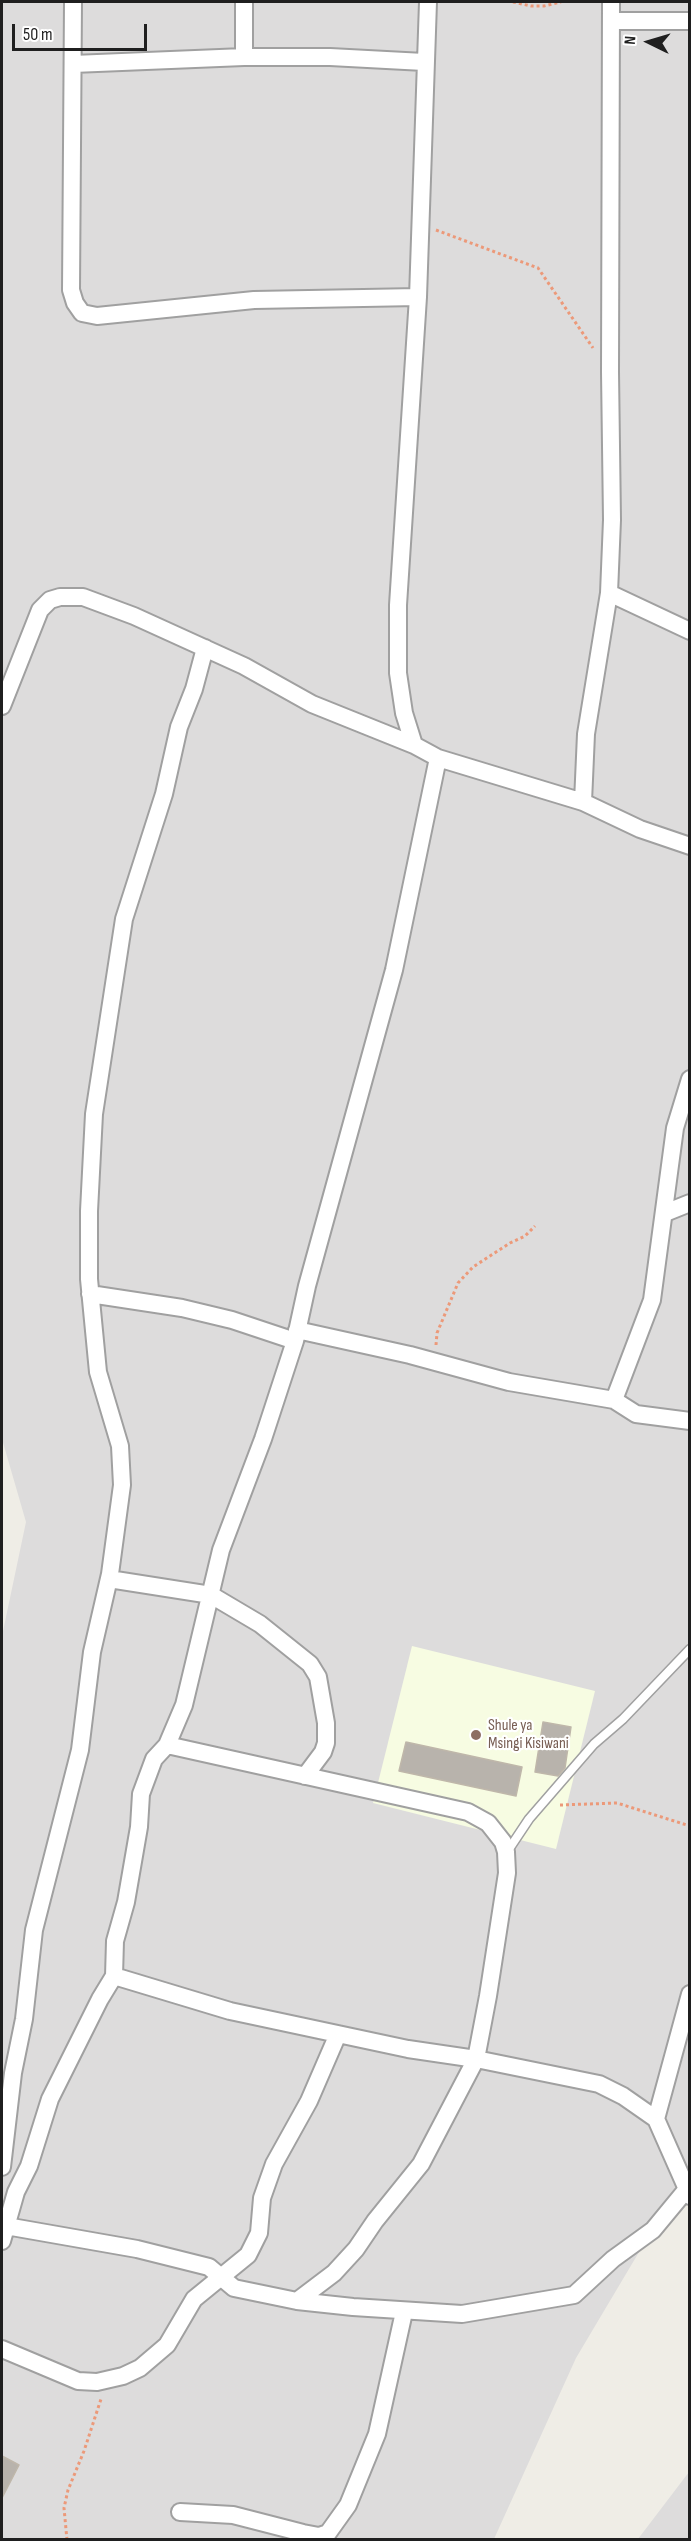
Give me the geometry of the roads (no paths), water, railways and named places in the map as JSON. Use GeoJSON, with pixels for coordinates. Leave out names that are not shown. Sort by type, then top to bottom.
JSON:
{"type":"FeatureCollection","features":[{"type":"Feature","properties":{"kind":"street"},"geometry":{"type":"LineString","coordinates":[[73,2],[71,290],[75,303],[82,313],[97,316],[254,300],[418,297]]}},
{"type":"Feature","properties":{"kind":"street"},"geometry":{"type":"LineString","coordinates":[[244,2],[244,57]]}},
{"type":"Feature","properties":{"kind":"street"},"geometry":{"type":"LineString","coordinates":[[414,745],[404,712],[398,673],[398,605],[418,297],[424,63],[428,2]]}},
{"type":"Feature","properties":{"kind":"street"},"geometry":{"type":"LineString","coordinates":[[583,802],[586,734],[609,593],[612,520],[611,2]]}},
{"type":"Feature","properties":{"kind":"street"},"geometry":{"type":"LineString","coordinates":[[611,21],[690,21]]}},
{"type":"Feature","properties":{"kind":"street"},"geometry":{"type":"LineString","coordinates":[[73,64],[244,57],[330,57],[424,63]]}},
{"type":"Feature","properties":{"kind":"street"},"geometry":{"type":"LineString","coordinates":[[609,593],[690,631]]}},
{"type":"Feature","properties":{"kind":"street"},"geometry":{"type":"LineString","coordinates":[[2,706],[40,610],[50,600],[60,597],[83,597],[134,616],[205,648],[244,666],[312,704],[414,745],[438,758],[583,802],[640,829],[690,846]]}},
{"type":"Feature","properties":{"kind":"street"},"geometry":{"type":"LineString","coordinates":[[2,2167],[13,2073],[24,2019],[34,1930],[80,1750],[92,1652],[109,1579],[122,1485],[120,1446],[98,1372],[90,1294],[89,1211],[94,1114],[124,919],[164,794],[179,727],[194,690],[205,648]]}},
{"type":"Feature","properties":{"kind":"street"},"geometry":{"type":"LineString","coordinates":[[114,1976],[230,2011],[408,2049],[476,2059],[598,2084],[623,2096],[656,2119],[688,2193],[652,2230],[613,2259],[574,2295],[462,2314],[404,2312],[297,2301],[234,2288],[218,2277],[209,2267],[146,2252],[3,2227],[29,2166],[50,2099],[100,1999],[114,1976],[115,1941],[126,1902],[141,1794],[154,1759],[167,1745],[184,1705],[221,1550],[263,1439],[296,1336],[307,1286],[394,970],[438,758]]}},
{"type":"Feature","properties":{"kind":"street"},"geometry":{"type":"LineString","coordinates":[[614,1401],[652,1300],[675,1128],[690,1079]]}},
{"type":"Feature","properties":{"kind":"street"},"geometry":{"type":"LineString","coordinates":[[665,1213],[690,1203]]}},
{"type":"Feature","properties":{"kind":"street"},"geometry":{"type":"LineString","coordinates":[[90,1294],[182,1308],[296,1336],[433,1362],[509,1382],[614,1401],[636,1414],[690,1421]]}},
{"type":"Feature","properties":{"kind":"street"},"geometry":{"type":"LineString","coordinates":[[109,1579],[211,1595],[260,1624],[310,1664],[318,1677],[326,1723],[326,1743],[323,1752],[305,1776]]}},
{"type":"Feature","properties":{"kind":"street"},"geometry":{"type":"LineString","coordinates":[[167,1745],[468,1812],[488,1823],[503,1842],[506,1852],[507,1873],[476,2059],[422,2164],[375,2221],[356,2249],[334,2273],[297,2301]]}},
{"type":"Feature","properties":{"kind":"street"},"geometry":{"type":"LineString","coordinates":[[656,2119],[690,1994]]}},
{"type":"Feature","properties":{"kind":"street"},"geometry":{"type":"LineString","coordinates":[[2,2349],[78,2381],[105,2380],[123,2376],[140,2368],[167,2345],[194,2299],[218,2277],[248,2256],[259,2233],[262,2198],[274,2164],[309,2101],[338,2034]]}},
{"type":"Feature","properties":{"kind":"street"},"geometry":{"type":"LineString","coordinates":[[180,2512],[233,2515],[303,2533],[319,2535],[328,2533],[348,2505],[377,2434],[404,2312]]}},
{"type":"Feature","properties":{"kind":"lane"},"geometry":{"type":"LineString","coordinates":[[506,1852],[529,1819],[594,1744],[630,1712],[690,1649]]}},
{"type":"Feature","properties":{"kind":"place","name":"Shule ya Msingi Kisiwani"},"geometry":{"type":"Point","coordinates":[476,1735]}}]}
